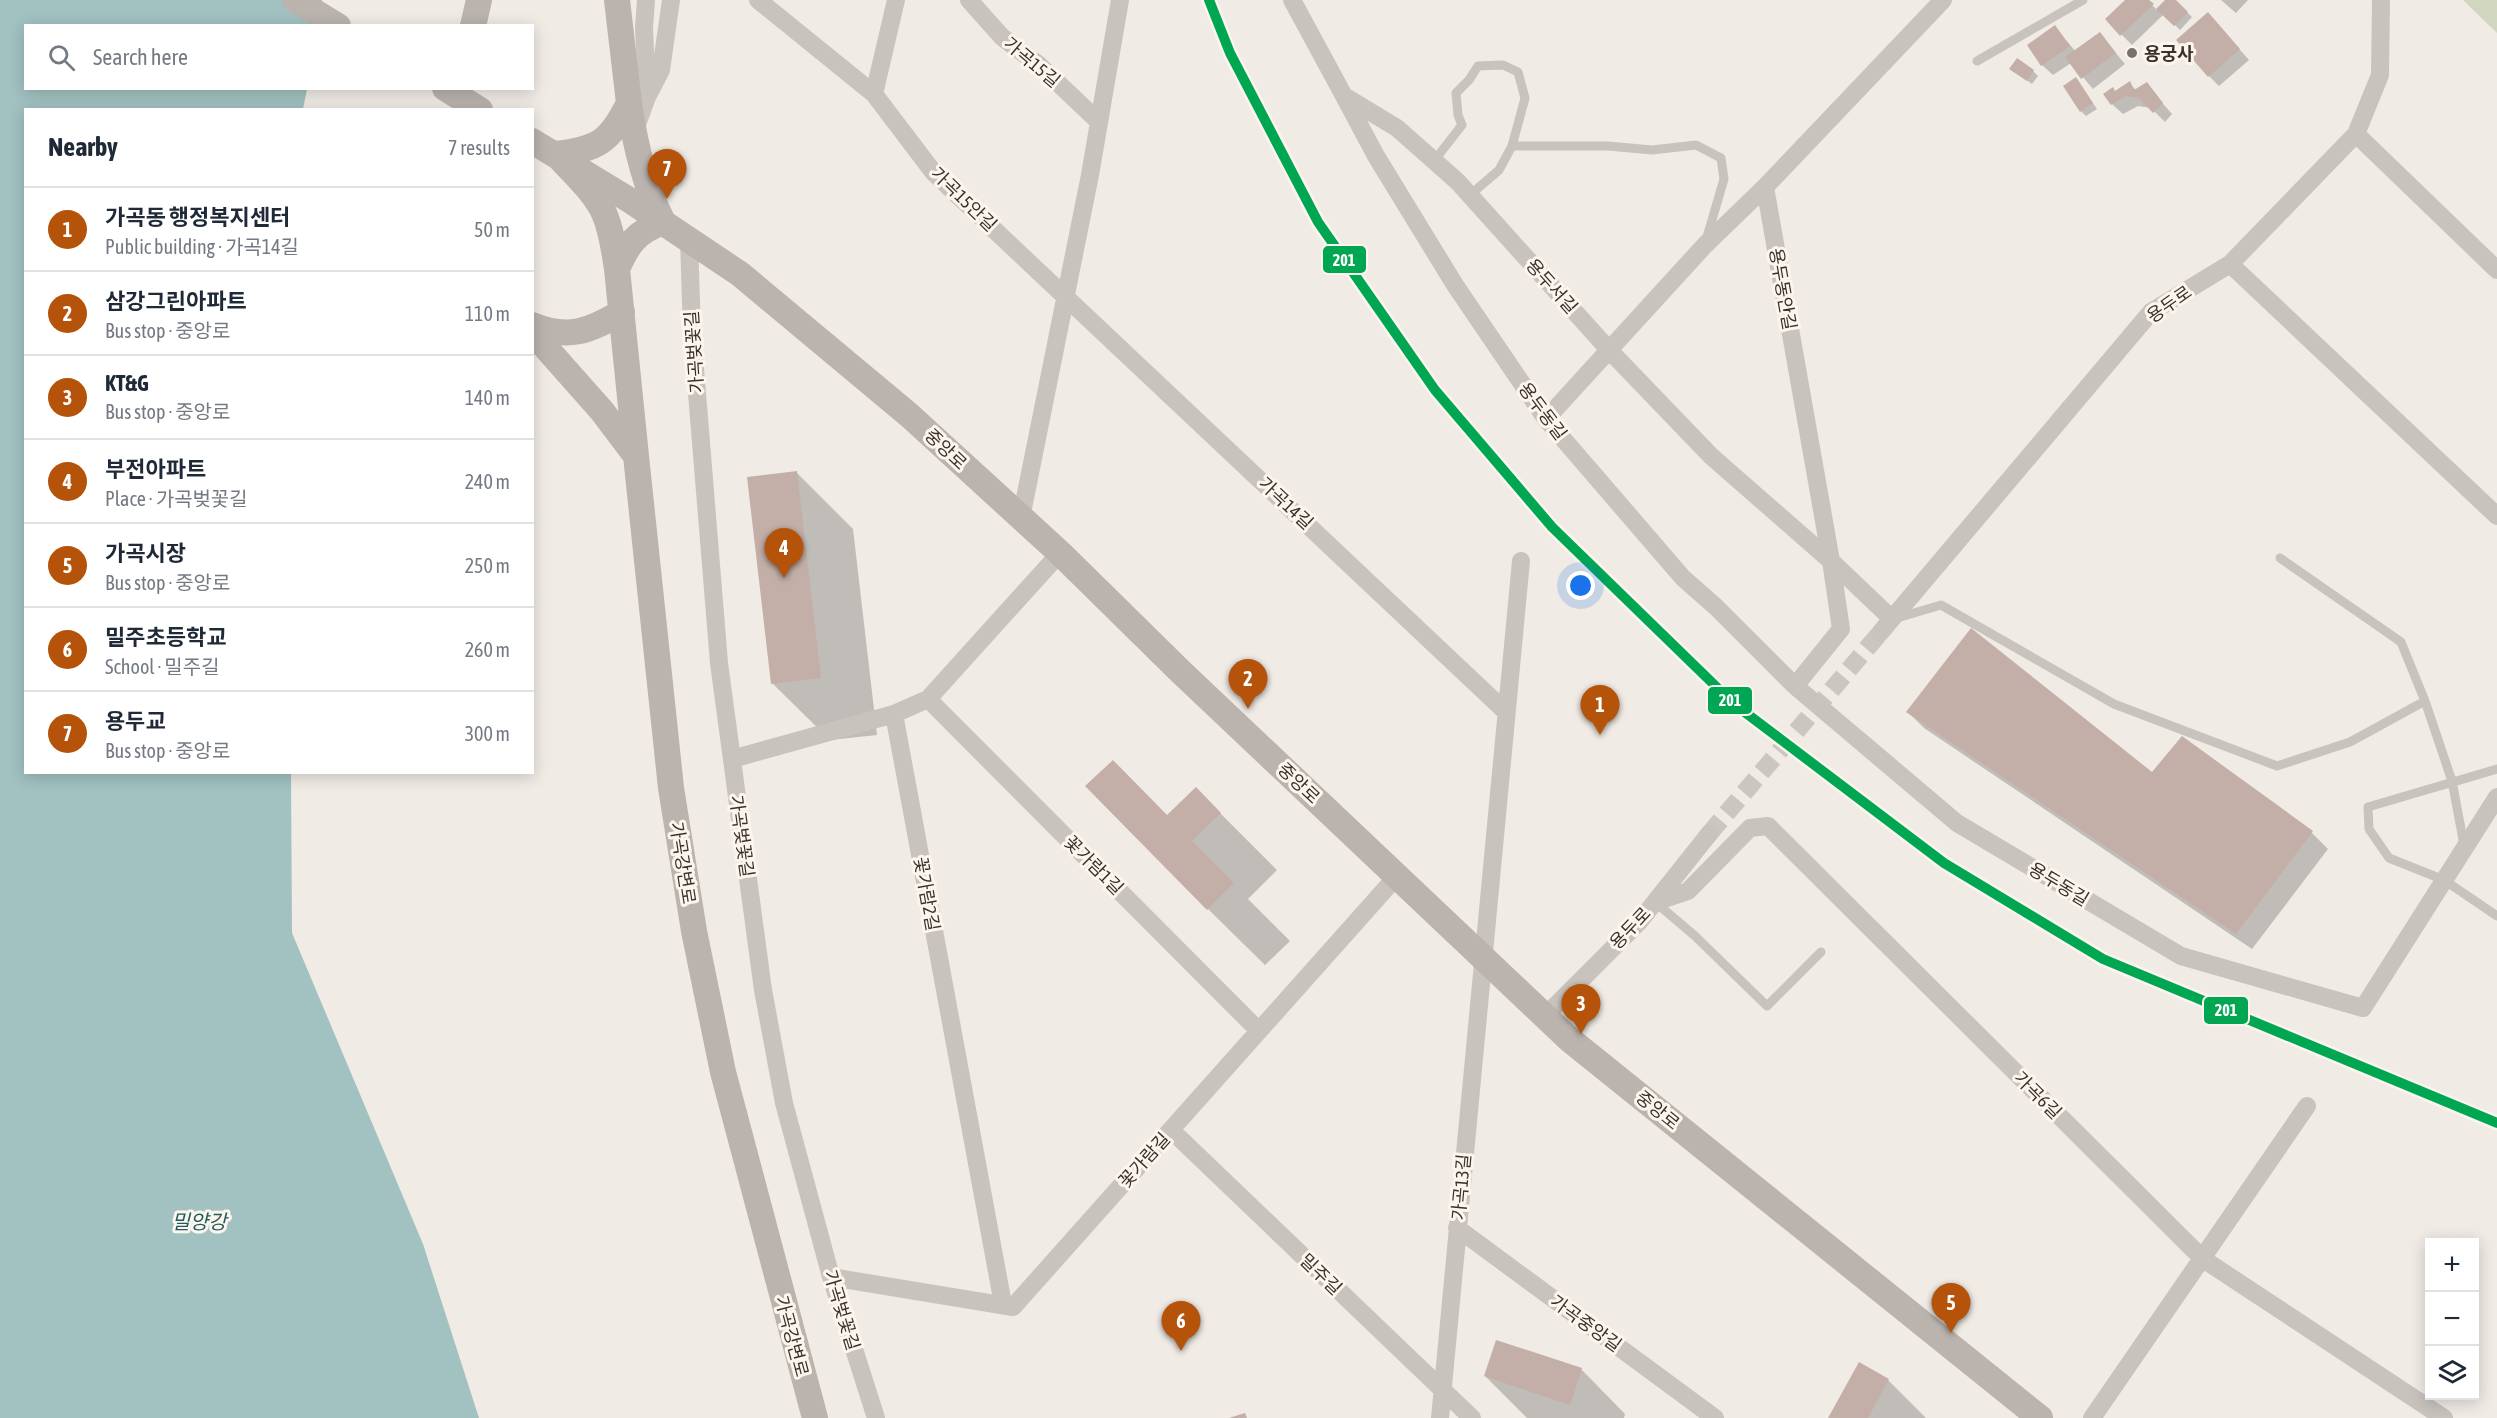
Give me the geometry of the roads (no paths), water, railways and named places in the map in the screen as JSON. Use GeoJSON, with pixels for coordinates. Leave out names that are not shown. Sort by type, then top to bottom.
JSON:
{"type":"FeatureCollection","features":[{"type":"Feature","properties":{"kind":"main road"},"geometry":{"type":"LineString","coordinates":[[295,0],[335,24]]}},
{"type":"Feature","properties":{"kind":"main road"},"geometry":{"type":"LineString","coordinates":[[473,24],[479,0]]}},
{"type":"Feature","properties":{"kind":"main road"},"geometry":{"type":"LineString","coordinates":[[617,0],[638,100],[633,136],[647,186],[663,222],[646,228],[636,237],[625,252],[617,269]]}},
{"type":"Feature","properties":{"kind":"main road"},"geometry":{"type":"LineString","coordinates":[[447,90],[477,108]]}},
{"type":"Feature","properties":{"kind":"main road"},"geometry":{"type":"LineString","coordinates":[[457,108],[460,90]]}},
{"type":"Feature","properties":{"kind":"main road"},"geometry":{"type":"LineString","coordinates":[[556,154],[582,151],[602,142],[638,100]]}},
{"type":"Feature","properties":{"kind":"main road","name":"중앙로"},"geometry":{"type":"LineString","coordinates":[[534,142],[663,222],[740,274],[909,415],[1060,553],[1181,672],[1569,1039],[2040,1418]]}},
{"type":"Feature","properties":{"kind":"main road","name":"가곡강변로"},"geometry":{"type":"LineString","coordinates":[[556,154],[595,198],[610,228],[622,312],[671,788],[694,931],[723,1072],[815,1418]]}},
{"type":"Feature","properties":{"kind":"main road"},"geometry":{"type":"LineString","coordinates":[[534,326],[550,333],[564,334],[595,328],[622,312]]}},
{"type":"Feature","properties":{"kind":"main road"},"geometry":{"type":"LineString","coordinates":[[534,334],[602,411],[636,456]]}},
{"type":"Feature","properties":{"kind":"street"},"geometry":{"type":"LineString","coordinates":[[638,100],[646,0]]}},
{"type":"Feature","properties":{"kind":"street"},"geometry":{"type":"LineString","coordinates":[[638,100],[661,70],[671,0]]}},
{"type":"Feature","properties":{"kind":"street","name":"가곡15안길"},"geometry":{"type":"LineString","coordinates":[[758,0],[874,94],[934,173],[1065,295]]}},
{"type":"Feature","properties":{"kind":"street"},"geometry":{"type":"LineString","coordinates":[[874,94],[896,0]]}},
{"type":"Feature","properties":{"kind":"street","name":"가곡15길"},"geometry":{"type":"LineString","coordinates":[[969,0],[1002,37],[1039,65],[1098,121]]}},
{"type":"Feature","properties":{"kind":"street"},"geometry":{"type":"LineString","coordinates":[[1021,518],[1090,175],[1120,0]]}},
{"type":"Feature","properties":{"kind":"street"},"geometry":{"type":"LineString","coordinates":[[1292,0],[1344,96]]}},
{"type":"Feature","properties":{"kind":"street"},"geometry":{"type":"LineString","coordinates":[[1546,419],[1705,245],[1765,187],[1942,0]]}},
{"type":"Feature","properties":{"kind":"street"},"geometry":{"type":"LineString","coordinates":[[2381,0],[2380,75],[2356,134],[2497,270]]}},
{"type":"Feature","properties":{"kind":"street","name":"용두서길"},"geometry":{"type":"LineString","coordinates":[[1344,96],[1397,128],[1434,160],[1470,195],[1610,351],[1711,456],[1831,561]]}},
{"type":"Feature","properties":{"kind":"street","name":"용두동길"},"geometry":{"type":"LineString","coordinates":[[1344,96],[1376,156],[1455,285],[1546,419],[1683,578],[1716,607],[1796,686],[1957,823],[2181,956],[2363,1008],[2444,880]]}},
{"type":"Feature","properties":{"kind":"street","name":"용두로"},"geometry":{"type":"LineString","coordinates":[[1880,633],[2151,312],[2230,264],[2356,134]]}},
{"type":"Feature","properties":{"kind":"street","name":"용두동안길"},"geometry":{"type":"LineString","coordinates":[[1765,187],[1831,561]]}},
{"type":"Feature","properties":{"kind":"street","name":"가곡벚꽃길"},"geometry":{"type":"LineString","coordinates":[[689,240],[692,332],[718,651],[763,990],[780,1080],[831,1277],[876,1418]]}},
{"type":"Feature","properties":{"kind":"street"},"geometry":{"type":"LineString","coordinates":[[2230,264],[2497,516]]}},
{"type":"Feature","properties":{"kind":"street","name":"가곡14길"},"geometry":{"type":"LineString","coordinates":[[1065,295],[1506,712]]}},
{"type":"Feature","properties":{"kind":"street"},"geometry":{"type":"LineString","coordinates":[[732,759],[894,714],[928,699],[1060,553]]}},
{"type":"Feature","properties":{"kind":"street"},"geometry":{"type":"LineString","coordinates":[[1482,956],[1521,561]]}},
{"type":"Feature","properties":{"kind":"street"},"geometry":{"type":"LineString","coordinates":[[1831,561],[1892,619]]}},
{"type":"Feature","properties":{"kind":"street"},"geometry":{"type":"LineString","coordinates":[[1796,686],[1841,629],[1831,561]]}},
{"type":"Feature","properties":{"kind":"street","name":"꽃가람1길"},"geometry":{"type":"LineString","coordinates":[[928,699],[1259,1031]]}},
{"type":"Feature","properties":{"kind":"street","name":"꽃가람2길"},"geometry":{"type":"LineString","coordinates":[[894,714],[1003,1304]]}},
{"type":"Feature","properties":{"kind":"street"},"geometry":{"type":"LineString","coordinates":[[2444,880],[2497,797]]}},
{"type":"Feature","properties":{"kind":"street","name":"가곡6길"},"geometry":{"type":"LineString","coordinates":[[1655,902],[1688,891],[1750,828],[1768,826],[2203,1259],[2444,1418]]}},
{"type":"Feature","properties":{"kind":"street","name":"용두로"},"geometry":{"type":"LineString","coordinates":[[1545,1016],[1639,922],[1709,834]]}},
{"type":"Feature","properties":{"kind":"street","name":"꽃가람길"},"geometry":{"type":"LineString","coordinates":[[1003,1304],[1014,1306],[1397,876]]}},
{"type":"Feature","properties":{"kind":"street","name":"가곡13길"},"geometry":{"type":"LineString","coordinates":[[1440,1418],[1482,956]]}},
{"type":"Feature","properties":{"kind":"street"},"geometry":{"type":"LineString","coordinates":[[2092,1418],[2307,1106]]}},
{"type":"Feature","properties":{"kind":"street","name":"밀주길"},"geometry":{"type":"LineString","coordinates":[[1171,1130],[1472,1418]]}},
{"type":"Feature","properties":{"kind":"street","name":"가곡중앙길"},"geometry":{"type":"LineString","coordinates":[[1457,1228],[1715,1418]]}},
{"type":"Feature","properties":{"kind":"street"},"geometry":{"type":"LineString","coordinates":[[831,1277],[1003,1304]]}},
{"type":"Feature","properties":{"kind":"lane"},"geometry":{"type":"LineString","coordinates":[[1977,61],[2083,0]]}},
{"type":"Feature","properties":{"kind":"lane"},"geometry":{"type":"LineString","coordinates":[[1434,160],[1462,125],[1458,115],[1456,93],[1470,80],[1478,66],[1503,65],[1518,72],[1525,98],[1512,146],[1499,170],[1470,195]]}},
{"type":"Feature","properties":{"kind":"lane"},"geometry":{"type":"LineString","coordinates":[[1512,146],[1608,146],[1652,150],[1696,145],[1721,158],[1724,179],[1705,245]]}},
{"type":"Feature","properties":{"kind":"lane"},"geometry":{"type":"LineString","coordinates":[[2280,558],[2401,642],[2452,781],[2465,848]]}},
{"type":"Feature","properties":{"kind":"lane"},"geometry":{"type":"LineString","coordinates":[[1892,619],[1941,605],[2114,704],[2277,766],[2350,742],[2424,701]]}},
{"type":"Feature","properties":{"kind":"lane"},"geometry":{"type":"LineString","coordinates":[[2497,769],[2368,807],[2369,829],[2389,858],[2444,880],[2497,916]]}},
{"type":"Feature","properties":{"kind":"lane"},"geometry":{"type":"LineString","coordinates":[[1655,902],[1695,936],[1767,1006],[1821,952]]}},
{"type":"Feature","properties":{"kind":"water","name":"밀양강"},"geometry":{"type":"Polygon","coordinates":[[[0,0],[322,0],[318,24],[24,24],[24,90],[307,90],[303,108],[24,108],[24,774],[291,774],[292,933],[423,1244],[479,1418],[0,1418],[0,0]]]}},
{"type":"Feature","properties":{"kind":"tunnel"},"geometry":{"type":"LineString","coordinates":[[1709,834],[1880,633]]}},
{"type":"Feature","properties":{"kind":"place","name":"용궁사"},"geometry":{"type":"Point","coordinates":[2132,53]}},
{"type":"Feature","properties":{"kind":"place","name":"용두교"},"geometry":{"type":"Point","coordinates":[667,199]}},
{"type":"Feature","properties":{"kind":"place","name":"부전아파트"},"geometry":{"type":"Point","coordinates":[784,578]}},
{"type":"Feature","properties":{"kind":"place","name":"삼강그린아파트"},"geometry":{"type":"Point","coordinates":[1248,709]}},
{"type":"Feature","properties":{"kind":"place","name":"가곡동 행정복지센터"},"geometry":{"type":"Point","coordinates":[1600,735]}},
{"type":"Feature","properties":{"kind":"place","name":"KT&G"},"geometry":{"type":"Point","coordinates":[1581,1034]}},
{"type":"Feature","properties":{"kind":"place","name":"가곡시장"},"geometry":{"type":"Point","coordinates":[1951,1333]}},
{"type":"Feature","properties":{"kind":"place","name":"밀주초등학교"},"geometry":{"type":"Point","coordinates":[1181,1351]}}]}
